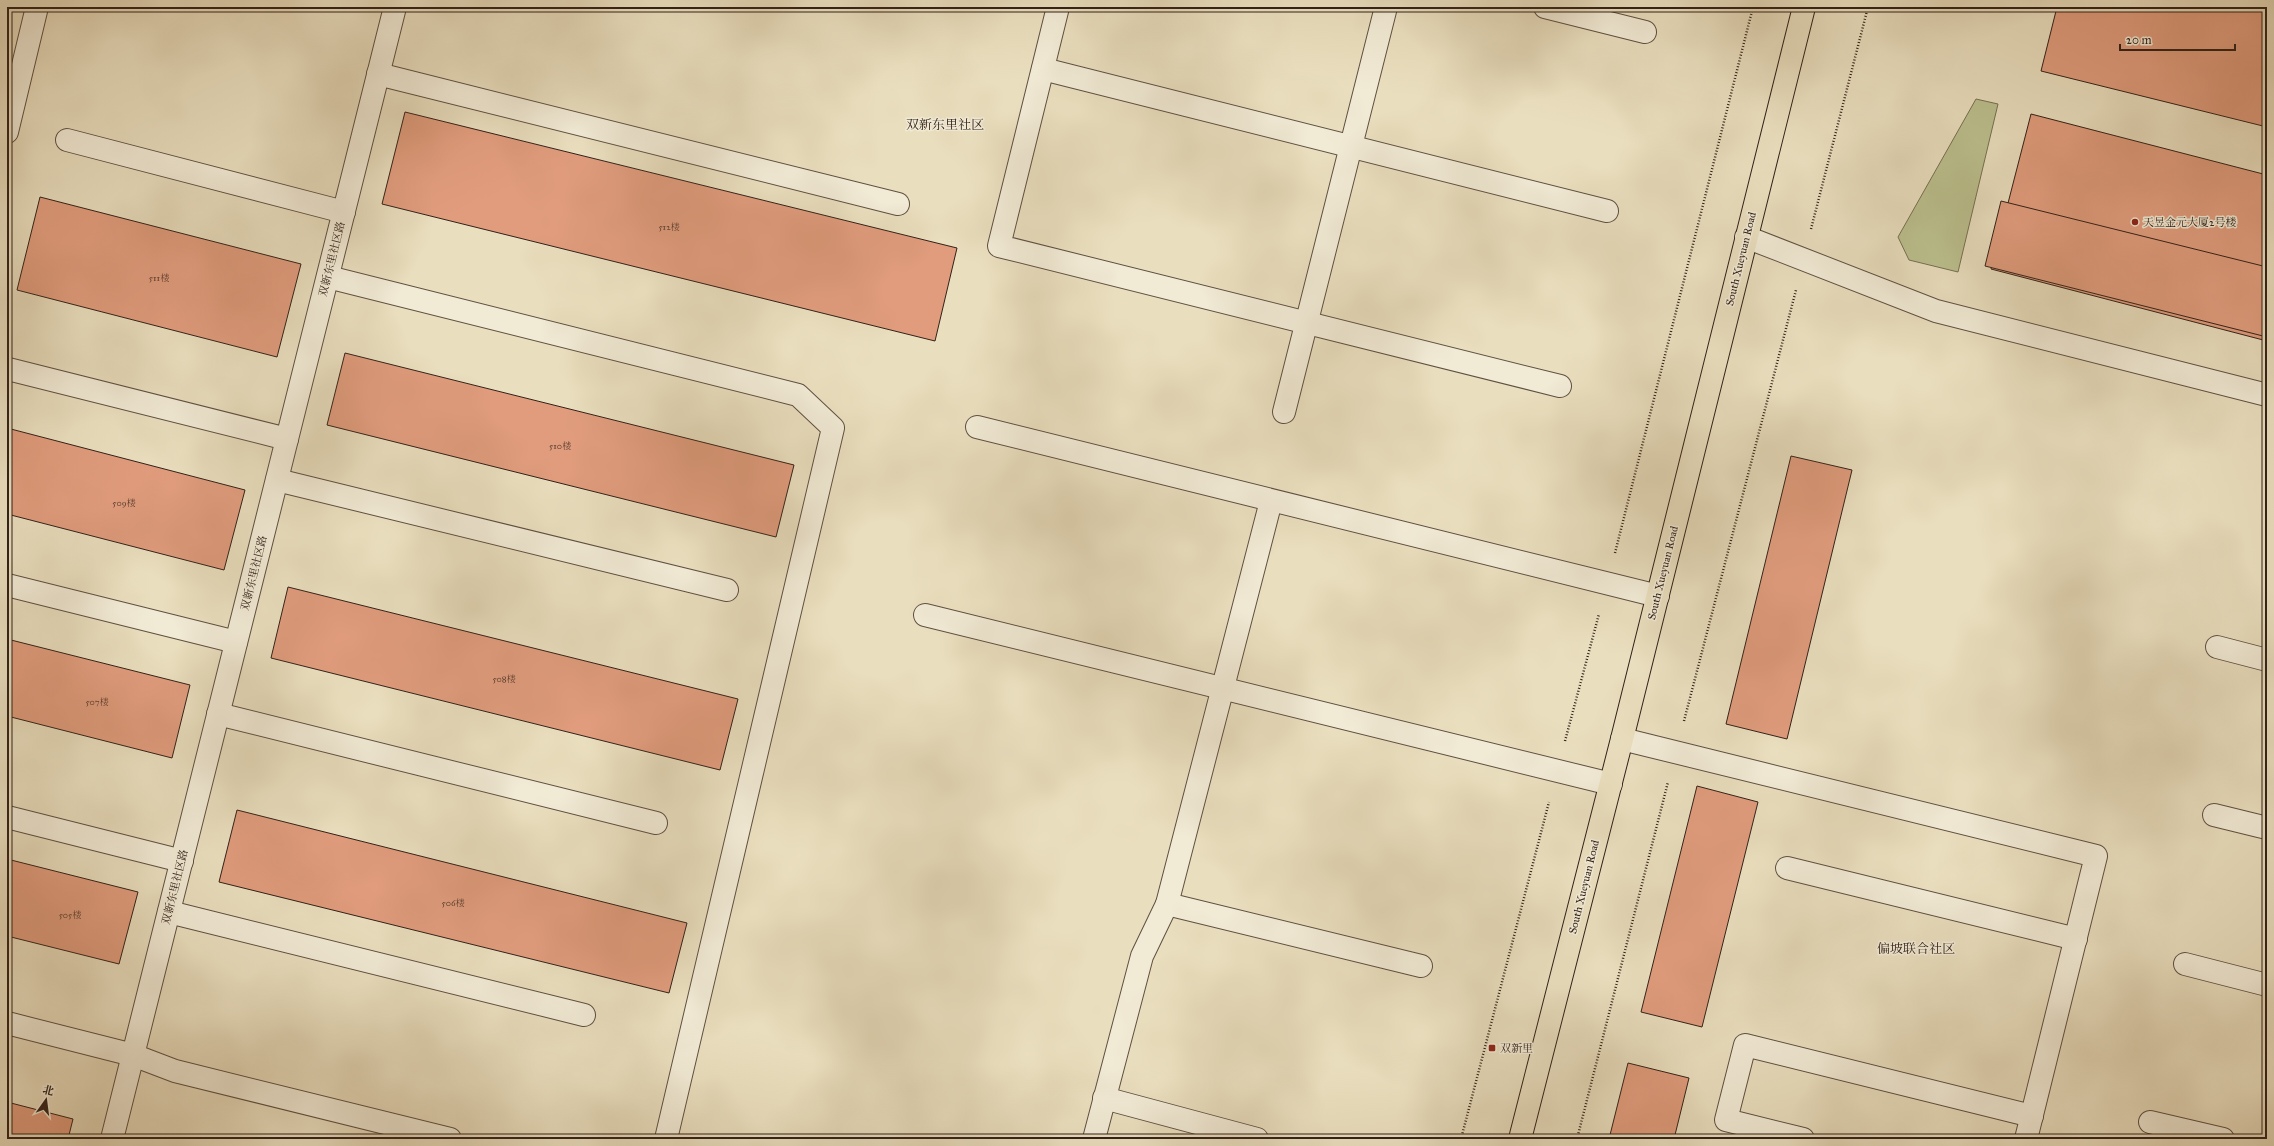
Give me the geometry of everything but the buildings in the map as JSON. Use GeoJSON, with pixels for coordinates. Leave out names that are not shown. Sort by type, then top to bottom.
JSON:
{"type":"FeatureCollection","features":[{"type":"Feature","properties":{"kind":"main road","name":"South Xueyuan Road"},"geometry":{"type":"LineString","coordinates":[[1520,1139],[1611,784],[1804,7]]}},
{"type":"Feature","properties":{"kind":"street"},"geometry":{"type":"LineString","coordinates":[[7,132],[16,56],[37,7]]}},
{"type":"Feature","properties":{"kind":"street"},"geometry":{"type":"LineString","coordinates":[[1058,7],[999,246],[1560,386]]}},
{"type":"Feature","properties":{"kind":"street"},"geometry":{"type":"LineString","coordinates":[[1284,412],[1386,7]]}},
{"type":"Feature","properties":{"kind":"street"},"geometry":{"type":"LineString","coordinates":[[1545,7],[1645,32]]}},
{"type":"Feature","properties":{"kind":"street","name":"双新东里社区路"},"geometry":{"type":"LineString","coordinates":[[112,1139],[328,277],[378,74],[392,8]]}},
{"type":"Feature","properties":{"kind":"street"},"geometry":{"type":"LineString","coordinates":[[1043,69],[1607,211]]}},
{"type":"Feature","properties":{"kind":"street"},"geometry":{"type":"LineString","coordinates":[[378,74],[898,204]]}},
{"type":"Feature","properties":{"kind":"street"},"geometry":{"type":"LineString","coordinates":[[67,140],[344,212]]}},
{"type":"Feature","properties":{"kind":"street"},"geometry":{"type":"LineString","coordinates":[[1746,237],[1804,258],[1936,311],[2267,395]]}},
{"type":"Feature","properties":{"kind":"street"},"geometry":{"type":"LineString","coordinates":[[328,277],[798,394],[833,428],[666,1139]]}},
{"type":"Feature","properties":{"kind":"street"},"geometry":{"type":"LineString","coordinates":[[8,369],[287,439]]}},
{"type":"Feature","properties":{"kind":"street"},"geometry":{"type":"LineString","coordinates":[[977,427],[1658,596]]}},
{"type":"Feature","properties":{"kind":"street"},"geometry":{"type":"LineString","coordinates":[[277,480],[727,590]]}},
{"type":"Feature","properties":{"kind":"street"},"geometry":{"type":"LineString","coordinates":[[1094,1139],[1142,956],[1168,904],[1271,501]]}},
{"type":"Feature","properties":{"kind":"street"},"geometry":{"type":"LineString","coordinates":[[7,585],[236,642]]}},
{"type":"Feature","properties":{"kind":"street"},"geometry":{"type":"LineString","coordinates":[[925,615],[1611,784]]}},
{"type":"Feature","properties":{"kind":"street"},"geometry":{"type":"LineString","coordinates":[[2217,647],[2267,660]]}},
{"type":"Feature","properties":{"kind":"street"},"geometry":{"type":"LineString","coordinates":[[218,714],[656,823]]}},
{"type":"Feature","properties":{"kind":"street"},"geometry":{"type":"LineString","coordinates":[[1622,739],[2096,856],[2026,1139]]}},
{"type":"Feature","properties":{"kind":"street"},"geometry":{"type":"LineString","coordinates":[[2214,815],[2267,828]]}},
{"type":"Feature","properties":{"kind":"street"},"geometry":{"type":"LineString","coordinates":[[7,816],[182,861]]}},
{"type":"Feature","properties":{"kind":"street"},"geometry":{"type":"LineString","coordinates":[[1787,868],[2076,939]]}},
{"type":"Feature","properties":{"kind":"street"},"geometry":{"type":"LineString","coordinates":[[1168,904],[1421,966]]}},
{"type":"Feature","properties":{"kind":"street"},"geometry":{"type":"LineString","coordinates":[[169,912],[584,1015]]}},
{"type":"Feature","properties":{"kind":"street"},"geometry":{"type":"LineString","coordinates":[[2185,964],[2267,985]]}},
{"type":"Feature","properties":{"kind":"street"},"geometry":{"type":"LineString","coordinates":[[7,1023],[134,1055],[175,1071],[450,1139]]}},
{"type":"Feature","properties":{"kind":"street"},"geometry":{"type":"LineString","coordinates":[[1803,1139],[1726,1120],[1745,1045],[2032,1116]]}},
{"type":"Feature","properties":{"kind":"street"},"geometry":{"type":"LineString","coordinates":[[1104,1098],[1257,1139]]}},
{"type":"Feature","properties":{"kind":"street"},"geometry":{"type":"LineString","coordinates":[[2150,1122],[2223,1139]]}},
{"type":"Feature","properties":{"kind":"path"},"geometry":{"type":"LineString","coordinates":[[1577,1139],[1868,7]]}},
{"type":"Feature","properties":{"kind":"green space"},"geometry":{"type":"Polygon","coordinates":[[[1976,99],[1998,104],[1958,272],[1909,260],[1898,237],[1976,99]]]}},
{"type":"Feature","properties":{"kind":"place","name":"天昱金元大厦2号楼"},"geometry":{"type":"Point","coordinates":[2135,222]}},
{"type":"Feature","properties":{"kind":"place","name":"双新里"},"geometry":{"type":"Point","coordinates":[1492,1048]}},
{"type":"Feature","properties":{"kind":"district","name":"双新东里社区"},"geometry":{"type":"Point","coordinates":[945,125]}},
{"type":"Feature","properties":{"kind":"district","name":"偏坡联合社区"},"geometry":{"type":"Point","coordinates":[1916,949]}}]}
